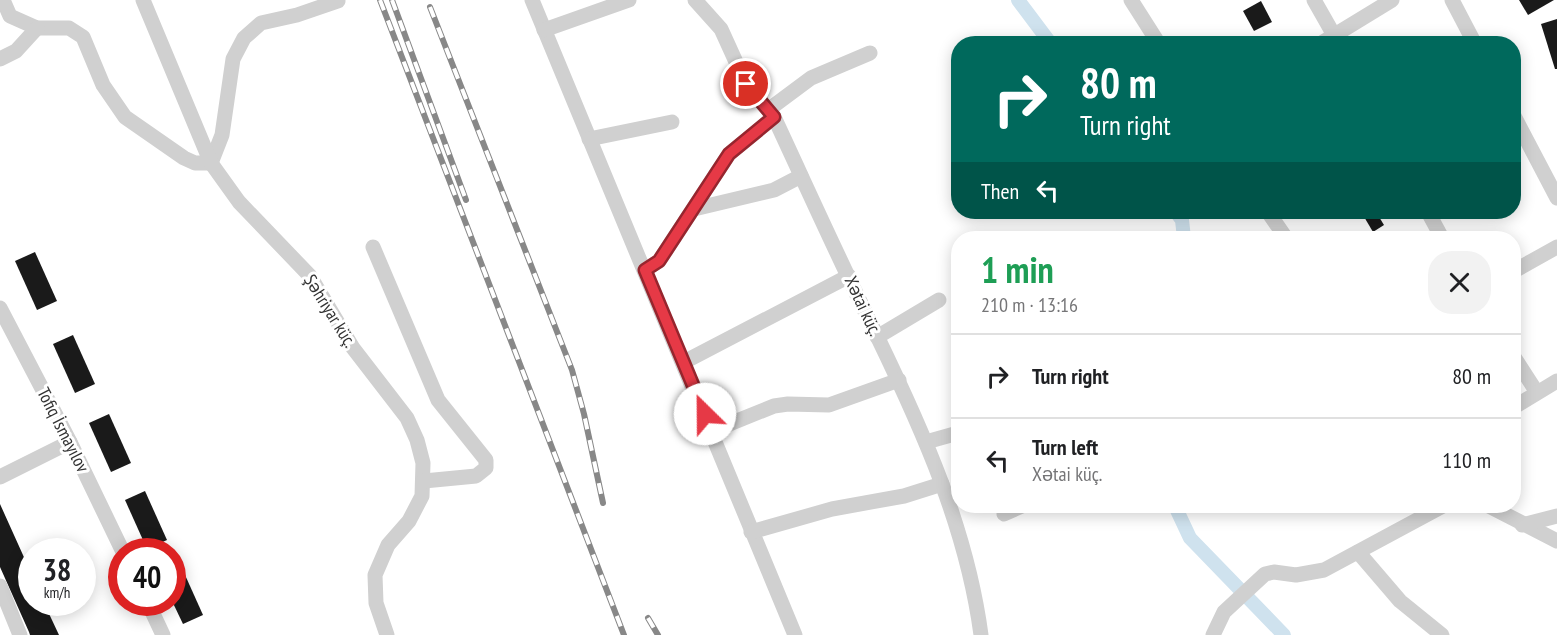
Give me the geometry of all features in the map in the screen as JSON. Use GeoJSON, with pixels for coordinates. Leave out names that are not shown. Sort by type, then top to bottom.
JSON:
{"type":"FeatureCollection","features":[{"type":"Feature","properties":{"kind":"street"},"geometry":{"type":"LineString","coordinates":[[3,0],[10,16],[37,28],[69,28],[83,37],[103,85],[125,117],[184,158],[195,163],[211,163],[222,135],[233,59],[244,38],[261,23],[296,8],[338,1]]}},
{"type":"Feature","properties":{"kind":"street","name":"Şəhriyar küç."},"geometry":{"type":"LineString","coordinates":[[142,0],[211,163],[239,202],[310,276],[353,348],[407,418],[423,463],[424,481],[417,510],[388,545],[375,575],[376,603],[387,635]]}},
{"type":"Feature","properties":{"kind":"street"},"geometry":{"type":"LineString","coordinates":[[532,0],[684,362],[751,532],[795,635]]}},
{"type":"Feature","properties":{"kind":"street"},"geometry":{"type":"LineString","coordinates":[[544,30],[629,0]]}},
{"type":"Feature","properties":{"kind":"street","name":"Xətai küç."},"geometry":{"type":"LineString","coordinates":[[695,0],[721,29],[746,84],[771,114],[899,380],[926,442],[951,509]]}},
{"type":"Feature","properties":{"kind":"street"},"geometry":{"type":"LineString","coordinates":[[1131,0],[1154,36]]}},
{"type":"Feature","properties":{"kind":"street"},"geometry":{"type":"LineString","coordinates":[[1314,0],[1334,36]]}},
{"type":"Feature","properties":{"kind":"street"},"geometry":{"type":"LineString","coordinates":[[1340,36],[1392,0]]}},
{"type":"Feature","properties":{"kind":"street"},"geometry":{"type":"LineString","coordinates":[[1452,0],[1471,36]]}},
{"type":"Feature","properties":{"kind":"street"},"geometry":{"type":"LineString","coordinates":[[0,59],[16,51],[37,28]]}},
{"type":"Feature","properties":{"kind":"street"},"geometry":{"type":"LineString","coordinates":[[645,270],[659,261],[729,154],[811,78],[870,53]]}},
{"type":"Feature","properties":{"kind":"street"},"geometry":{"type":"LineString","coordinates":[[589,139],[672,122]]}},
{"type":"Feature","properties":{"kind":"street"},"geometry":{"type":"LineString","coordinates":[[1521,129],[1557,198]]}},
{"type":"Feature","properties":{"kind":"street"},"geometry":{"type":"LineString","coordinates":[[694,209],[774,190],[801,176]]}},
{"type":"Feature","properties":{"kind":"street"},"geometry":{"type":"LineString","coordinates":[[373,247],[438,400],[486,460],[486,468],[476,476],[424,481]]}},
{"type":"Feature","properties":{"kind":"street"},"geometry":{"type":"LineString","coordinates":[[1521,267],[1557,247]]}},
{"type":"Feature","properties":{"kind":"street"},"geometry":{"type":"LineString","coordinates":[[684,362],[849,276]]}},
{"type":"Feature","properties":{"kind":"street"},"geometry":{"type":"LineString","coordinates":[[877,336],[939,300]]}},
{"type":"Feature","properties":{"kind":"street","name":"Tofiq İsmayılov"},"geometry":{"type":"LineString","coordinates":[[0,308],[70,442],[116,538]]}},
{"type":"Feature","properties":{"kind":"street"},"geometry":{"type":"LineString","coordinates":[[1521,368],[1536,391]]}},
{"type":"Feature","properties":{"kind":"street"},"geometry":{"type":"LineString","coordinates":[[712,431],[774,406],[829,405],[899,380]]}},
{"type":"Feature","properties":{"kind":"street"},"geometry":{"type":"LineString","coordinates":[[1521,402],[1536,391],[1557,381]]}},
{"type":"Feature","properties":{"kind":"street"},"geometry":{"type":"LineString","coordinates":[[926,442],[951,435]]}},
{"type":"Feature","properties":{"kind":"street"},"geometry":{"type":"LineString","coordinates":[[0,477],[70,442]]}},
{"type":"Feature","properties":{"kind":"street"},"geometry":{"type":"LineString","coordinates":[[751,532],[832,508],[904,496],[942,484]]}},
{"type":"Feature","properties":{"kind":"street","name":"Xətai küç."},"geometry":{"type":"LineString","coordinates":[[952,513],[962,540],[981,635]]}},
{"type":"Feature","properties":{"kind":"street"},"geometry":{"type":"LineString","coordinates":[[1213,635],[1224,612],[1258,579],[1274,572],[1296,575],[1324,570],[1430,513]]}},
{"type":"Feature","properties":{"kind":"street"},"geometry":{"type":"LineString","coordinates":[[1501,513],[1557,542]]}},
{"type":"Feature","properties":{"kind":"street"},"geometry":{"type":"LineString","coordinates":[[1522,525],[1557,516]]}},
{"type":"Feature","properties":{"kind":"street"},"geometry":{"type":"LineString","coordinates":[[1358,552],[1400,601],[1442,635]]}},
{"type":"Feature","properties":{"kind":"street"},"geometry":{"type":"LineString","coordinates":[[0,586],[20,635]]}},
{"type":"Feature","properties":{"kind":"street"},"geometry":{"type":"LineString","coordinates":[[154,616],[163,635]]}},
{"type":"Feature","properties":{"kind":"building"},"geometry":{"type":"Polygon","coordinates":[[[1519,0],[1554,0],[1528,15],[1519,0]]]}},
{"type":"Feature","properties":{"kind":"building"},"geometry":{"type":"Polygon","coordinates":[[[1261,1],[1272,22],[1254,31],[1243,11],[1261,1]]]}},
{"type":"Feature","properties":{"kind":"building"},"geometry":{"type":"Polygon","coordinates":[[[1557,19],[1557,69],[1555,69],[1541,24],[1557,19]]]}},
{"type":"Feature","properties":{"kind":"building"},"geometry":{"type":"Polygon","coordinates":[[[1365,219],[1380,219],[1384,225],[1372,231],[1365,219]]]}},
{"type":"Feature","properties":{"kind":"building"},"geometry":{"type":"Polygon","coordinates":[[[35,252],[57,301],[37,310],[15,261],[35,252]]]}},
{"type":"Feature","properties":{"kind":"building"},"geometry":{"type":"Polygon","coordinates":[[[73,335],[95,384],[75,393],[53,344],[73,335]]]}},
{"type":"Feature","properties":{"kind":"building"},"geometry":{"type":"Polygon","coordinates":[[[109,414],[131,463],[111,472],[89,423],[109,414]]]}},
{"type":"Feature","properties":{"kind":"building"},"geometry":{"type":"Polygon","coordinates":[[[145,491],[166,538],[142,538],[125,500],[145,491]]]}},
{"type":"Feature","properties":{"kind":"building"},"geometry":{"type":"Polygon","coordinates":[[[0,504],[18,544],[18,608],[0,567],[0,504]]]}},
{"type":"Feature","properties":{"kind":"building"},"geometry":{"type":"Polygon","coordinates":[[[186,577],[203,615],[183,624],[179,616],[186,616],[186,577]]]}},
{"type":"Feature","properties":{"kind":"building"},"geometry":{"type":"Polygon","coordinates":[[[22,616],[50,616],[59,635],[30,635],[22,616]]]}},
{"type":"Feature","properties":{"kind":"waterway"},"geometry":{"type":"LineString","coordinates":[[1018,0],[1045,36]]}},
{"type":"Feature","properties":{"kind":"waterway"},"geometry":{"type":"LineString","coordinates":[[1181,219],[1183,231]]}},
{"type":"Feature","properties":{"kind":"waterway"},"geometry":{"type":"LineString","coordinates":[[1178,513],[1190,538],[1284,635]]}},
{"type":"Feature","properties":{"kind":"railway"},"geometry":{"type":"LineString","coordinates":[[380,0],[624,635]]}},
{"type":"Feature","properties":{"kind":"railway"},"geometry":{"type":"LineString","coordinates":[[392,0],[466,200]]}},
{"type":"Feature","properties":{"kind":"railway"},"geometry":{"type":"LineString","coordinates":[[430,7],[572,370],[603,503]]}},
{"type":"Feature","properties":{"kind":"railway"},"geometry":{"type":"LineString","coordinates":[[648,618],[658,635]]}},
{"type":"Feature","properties":{"kind":"route"},"geometry":{"type":"LineString","coordinates":[[705,414],[645,270],[659,261],[729,154],[774,117],[746,84]]}}]}
